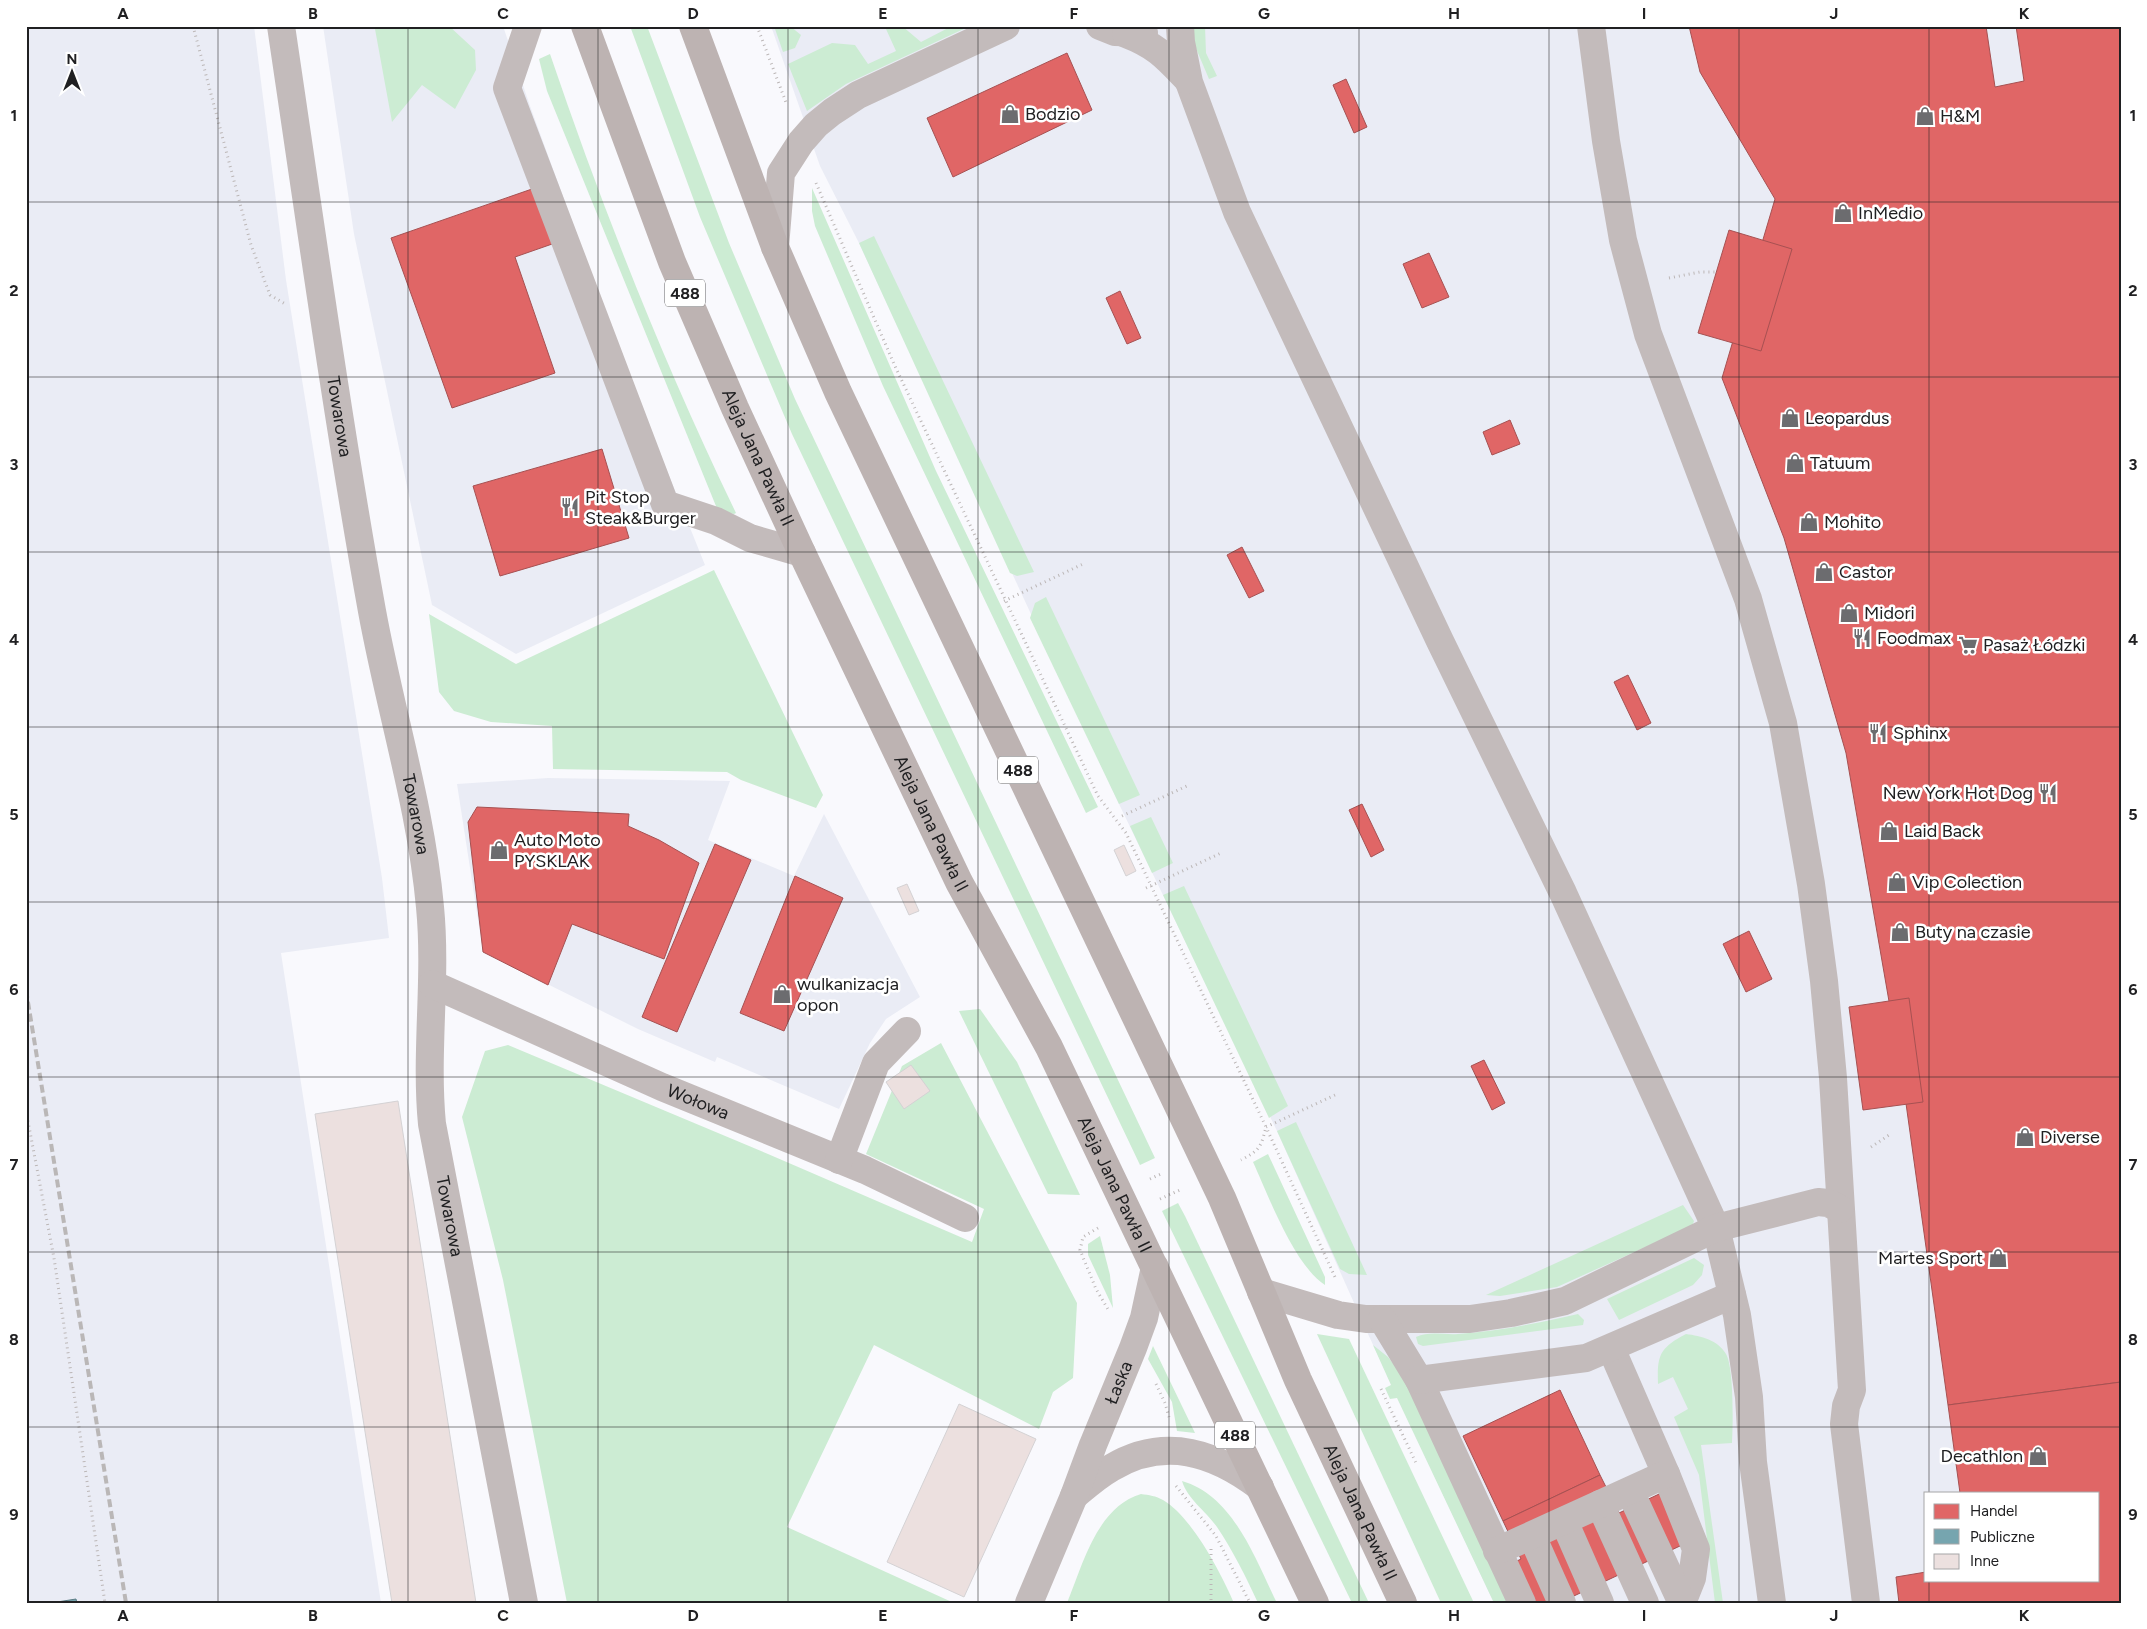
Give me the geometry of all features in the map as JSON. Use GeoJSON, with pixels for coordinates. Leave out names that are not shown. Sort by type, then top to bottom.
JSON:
{"type":"FeatureCollection","features":[{"type":"Feature","properties":{"kind":"main road","name":"Aleja Jana Pawła II"},"geometry":{"type":"LineString","coordinates":[[585,26],[672,262],[735,408],[802,553],[959,882],[1049,1047],[1315,1603]]}},
{"type":"Feature","properties":{"kind":"main road","name":"Aleja Jana Pawła II"},"geometry":{"type":"LineString","coordinates":[[693,26],[776,247],[838,392],[1222,1198],[1298,1380],[1403,1603]]}},
{"type":"Feature","properties":{"kind":"street","name":"Towarowa"},"geometry":{"type":"LineString","coordinates":[[281,26],[335,396],[375,628],[411,790],[426,878],[431,923],[432,984],[428,1074],[432,1124],[524,1603]]}},
{"type":"Feature","properties":{"kind":"street"},"geometry":{"type":"LineString","coordinates":[[528,26],[507,88],[665,504],[716,521],[750,538],[802,553]]}},
{"type":"Feature","properties":{"kind":"street"},"geometry":{"type":"LineString","coordinates":[[776,247],[781,173],[801,142],[816,125],[858,95],[1006,26]]}},
{"type":"Feature","properties":{"kind":"street"},"geometry":{"type":"LineString","coordinates":[[1100,26],[1126,34],[1138,34],[1161,26]]}},
{"type":"Feature","properties":{"kind":"street"},"geometry":{"type":"LineString","coordinates":[[1180,26],[1181,42],[1189,82],[1237,212],[1440,640],[1563,893],[1716,1228],[1734,1305],[1749,1397],[1753,1462],[1772,1603]]}},
{"type":"Feature","properties":{"kind":"street"},"geometry":{"type":"LineString","coordinates":[[1590,26],[1606,141],[1623,240],[1648,334],[1748,599],[1783,723],[1824,981],[1848,1300],[1852,1390],[1846,1406],[1844,1424],[1866,1603]]}},
{"type":"Feature","properties":{"kind":"street"},"geometry":{"type":"LineString","coordinates":[[1126,34],[1146,42],[1162,52],[1189,82]]}},
{"type":"Feature","properties":{"kind":"street","name":"Wołowa"},"geometry":{"type":"LineString","coordinates":[[432,984],[662,1087],[839,1160],[965,1218]]}},
{"type":"Feature","properties":{"kind":"street"},"geometry":{"type":"LineString","coordinates":[[839,1160],[876,1062],[907,1031]]}},
{"type":"Feature","properties":{"kind":"street"},"geometry":{"type":"LineString","coordinates":[[1261,1292],[1338,1316],[1382,1319],[1470,1319],[1511,1313],[1565,1301],[1716,1228],[1818,1202],[1828,1203],[1840,1209]]}},
{"type":"Feature","properties":{"kind":"street","name":"Łaska"},"geometry":{"type":"LineString","coordinates":[[1029,1603],[1074,1496],[1141,1326],[1155,1267]]}},
{"type":"Feature","properties":{"kind":"street"},"geometry":{"type":"LineString","coordinates":[[1419,1380],[1586,1358],[1734,1305]]}},
{"type":"Feature","properties":{"kind":"street"},"geometry":{"type":"LineString","coordinates":[[1382,1319],[1419,1380],[1449,1441],[1522,1603]]}},
{"type":"Feature","properties":{"kind":"street"},"geometry":{"type":"LineString","coordinates":[[1611,1348],[1666,1474],[1696,1549],[1692,1578],[1682,1603]]}},
{"type":"Feature","properties":{"kind":"street"},"geometry":{"type":"LineString","coordinates":[[1074,1496],[1111,1468],[1146,1454],[1166,1451],[1190,1452],[1212,1458],[1238,1470],[1260,1487]]}},
{"type":"Feature","properties":{"kind":"street"},"geometry":{"type":"LineString","coordinates":[[1497,1551],[1666,1474]]}},
{"type":"Feature","properties":{"kind":"street"},"geometry":{"type":"LineString","coordinates":[[1630,1491],[1682,1603]]}},
{"type":"Feature","properties":{"kind":"street"},"geometry":{"type":"LineString","coordinates":[[1600,1504],[1645,1603]]}},
{"type":"Feature","properties":{"kind":"street"},"geometry":{"type":"LineString","coordinates":[[1564,1520],[1600,1603]]}},
{"type":"Feature","properties":{"kind":"street"},"geometry":{"type":"LineString","coordinates":[[1532,1536],[1562,1603]]}},
{"type":"Feature","properties":{"kind":"path"},"geometry":{"type":"LineString","coordinates":[[193,26],[251,245],[270,295],[291,308],[321,300]]}},
{"type":"Feature","properties":{"kind":"path"},"geometry":{"type":"LineString","coordinates":[[757,26],[817,185],[894,364],[1004,601],[1098,796],[1126,833],[1266,1127],[1262,1145],[1255,1153],[1245,1158]]}},
{"type":"Feature","properties":{"kind":"path"},"geometry":{"type":"LineString","coordinates":[[1635,284],[1700,272],[1715,272]]}},
{"type":"Feature","properties":{"kind":"path"},"geometry":{"type":"LineString","coordinates":[[1004,601],[1083,564]]}},
{"type":"Feature","properties":{"kind":"path"},"geometry":{"type":"LineString","coordinates":[[1122,816],[1189,785]]}},
{"type":"Feature","properties":{"kind":"path"},"geometry":{"type":"LineString","coordinates":[[1146,888],[1221,854]]}},
{"type":"Feature","properties":{"kind":"path"},"geometry":{"type":"LineString","coordinates":[[1266,1127],[1335,1095]]}},
{"type":"Feature","properties":{"kind":"path"},"geometry":{"type":"LineString","coordinates":[[26,1111],[54,1258],[105,1603]]}},
{"type":"Feature","properties":{"kind":"path"},"geometry":{"type":"LineString","coordinates":[[1148,1180],[1163,1173]]}},
{"type":"Feature","properties":{"kind":"path"},"geometry":{"type":"LineString","coordinates":[[1157,1201],[1174,1194]]}},
{"type":"Feature","properties":{"kind":"path"},"geometry":{"type":"LineString","coordinates":[[1100,1228],[1083,1237],[1080,1250],[1096,1289],[1112,1316]]}},
{"type":"Feature","properties":{"kind":"path"},"geometry":{"type":"LineString","coordinates":[[1154,1382],[1166,1403],[1170,1424]]}},
{"type":"Feature","properties":{"kind":"path"},"geometry":{"type":"LineString","coordinates":[[1175,1483],[1185,1500],[1216,1536],[1250,1603]]}},
{"type":"Feature","properties":{"kind":"path"},"geometry":{"type":"LineString","coordinates":[[1211,1549],[1211,1603]]}},
{"type":"Feature","properties":{"kind":"shaded area"},"geometry":{"type":"Polygon","coordinates":[[[26,26],[254,26],[286,280],[382,878],[389,938],[281,953],[381,1603],[26,1603],[26,26]]]}},
{"type":"Feature","properties":{"kind":"shaded area"},"geometry":{"type":"Polygon","coordinates":[[[323,26],[503,26],[530,106],[626,369],[705,565],[516,654],[432,605],[354,234],[323,26]]]}},
{"type":"Feature","properties":{"kind":"shaded area"},"geometry":{"type":"Polygon","coordinates":[[[771,26],[2121,26],[2121,1603],[1494,1603],[1368,1334],[1277,1131],[1119,804],[859,243],[820,166],[771,26]]]}},
{"type":"Feature","properties":{"kind":"shaded area"},"geometry":{"type":"Polygon","coordinates":[[[548,778],[730,781],[708,840],[794,876],[824,814],[920,997],[886,1019],[870,1043],[839,1109],[717,1057],[715,1062],[638,1029],[483,952],[457,784],[548,778]]]}},
{"type":"Feature","properties":{"kind":"green space"},"geometry":{"type":"Polygon","coordinates":[[[385,26],[449,26],[475,50],[476,70],[455,109],[422,85],[392,122],[375,29],[385,26]]]}},
{"type":"Feature","properties":{"kind":"green space"},"geometry":{"type":"Polygon","coordinates":[[[630,26],[647,26],[729,243],[795,399],[1155,1158],[1140,1165],[792,434],[700,217],[630,26]]]}},
{"type":"Feature","properties":{"kind":"green space"},"geometry":{"type":"Polygon","coordinates":[[[774,26],[790,26],[801,35],[795,48],[783,52],[774,26]]]}},
{"type":"Feature","properties":{"kind":"green space"},"geometry":{"type":"Polygon","coordinates":[[[893,26],[902,26],[921,42],[952,26],[970,26],[846,84],[807,111],[788,64],[832,43],[855,45],[868,64],[896,51],[886,29],[893,26]]]}},
{"type":"Feature","properties":{"kind":"green space"},"geometry":{"type":"Polygon","coordinates":[[[1193,26],[1205,26],[1206,53],[1217,76],[1209,79],[1195,46],[1193,26]]]}},
{"type":"Feature","properties":{"kind":"green space"},"geometry":{"type":"Polygon","coordinates":[[[550,54],[591,171],[636,286],[684,400],[736,513],[734,514],[718,511],[547,91],[539,59],[550,54]]]}},
{"type":"Feature","properties":{"kind":"green space"},"geometry":{"type":"Polygon","coordinates":[[[812,188],[936,471],[1098,807],[1086,813],[883,386],[815,226],[812,211],[812,188]]]}},
{"type":"Feature","properties":{"kind":"green space"},"geometry":{"type":"Polygon","coordinates":[[[874,236],[1034,572],[1017,576],[1010,573],[859,243],[874,236]]]}},
{"type":"Feature","properties":{"kind":"green space"},"geometry":{"type":"Polygon","coordinates":[[[714,570],[823,795],[816,808],[741,780],[727,772],[553,769],[552,726],[491,722],[454,711],[439,692],[429,614],[516,664],[714,570]]]}},
{"type":"Feature","properties":{"kind":"green space"},"geometry":{"type":"Polygon","coordinates":[[[1046,597],[1140,795],[1119,804],[1030,618],[1035,603],[1046,597]]]}},
{"type":"Feature","properties":{"kind":"green space"},"geometry":{"type":"Polygon","coordinates":[[[1151,817],[1173,863],[1152,873],[1130,826],[1151,817]]]}},
{"type":"Feature","properties":{"kind":"green space"},"geometry":{"type":"Polygon","coordinates":[[[1184,886],[1288,1106],[1269,1118],[1163,895],[1184,886]]]}},
{"type":"Feature","properties":{"kind":"green space"},"geometry":{"type":"Polygon","coordinates":[[[980,1009],[1017,1062],[1080,1195],[1048,1194],[959,1011],[980,1009]]]}},
{"type":"Feature","properties":{"kind":"green space"},"geometry":{"type":"Polygon","coordinates":[[[941,1043],[1077,1303],[1073,1378],[1053,1392],[1039,1429],[874,1345],[787,1527],[954,1603],[567,1603],[503,1280],[462,1117],[485,1051],[508,1045],[972,1242],[984,1209],[866,1154],[902,1066],[941,1043]]]}},
{"type":"Feature","properties":{"kind":"green space"},"geometry":{"type":"Polygon","coordinates":[[[1296,1122],[1367,1275],[1349,1274],[1340,1269],[1277,1131],[1296,1122]]]}},
{"type":"Feature","properties":{"kind":"green space"},"geometry":{"type":"Polygon","coordinates":[[[1268,1154],[1325,1277],[1325,1285],[1303,1262],[1293,1247],[1253,1162],[1268,1154]]]}},
{"type":"Feature","properties":{"kind":"green space"},"geometry":{"type":"Polygon","coordinates":[[[1178,1203],[1369,1603],[1352,1603],[1162,1211],[1178,1203]]]}},
{"type":"Feature","properties":{"kind":"green space"},"geometry":{"type":"Polygon","coordinates":[[[1683,1205],[1694,1221],[1692,1226],[1557,1287],[1500,1296],[1486,1295],[1683,1205]]]}},
{"type":"Feature","properties":{"kind":"green space"},"geometry":{"type":"Polygon","coordinates":[[[1100,1236],[1110,1275],[1113,1308],[1088,1255],[1088,1244],[1100,1236]]]}},
{"type":"Feature","properties":{"kind":"green space"},"geometry":{"type":"Polygon","coordinates":[[[1694,1258],[1704,1265],[1702,1275],[1693,1285],[1619,1320],[1607,1299],[1694,1258]]]}},
{"type":"Feature","properties":{"kind":"green space"},"geometry":{"type":"Polygon","coordinates":[[[1578,1314],[1584,1320],[1583,1325],[1423,1346],[1418,1344],[1416,1337],[1431,1334],[1488,1331],[1578,1314]]]}},
{"type":"Feature","properties":{"kind":"green space"},"geometry":{"type":"Polygon","coordinates":[[[1317,1334],[1349,1339],[1474,1603],[1441,1603],[1317,1334]]]}},
{"type":"Feature","properties":{"kind":"green space"},"geometry":{"type":"Polygon","coordinates":[[[1686,1334],[1714,1342],[1723,1349],[1729,1361],[1733,1423],[1732,1443],[1701,1445],[1723,1603],[1715,1603],[1699,1475],[1674,1417],[1688,1409],[1673,1377],[1658,1384],[1658,1366],[1661,1354],[1670,1344],[1686,1334]]]}},
{"type":"Feature","properties":{"kind":"green space"},"geometry":{"type":"Polygon","coordinates":[[[1373,1345],[1388,1357],[1403,1376],[1508,1603],[1494,1603],[1397,1398],[1390,1399],[1385,1388],[1391,1385],[1373,1345]]]}},
{"type":"Feature","properties":{"kind":"green space"},"geometry":{"type":"Polygon","coordinates":[[[1153,1346],[1195,1433],[1177,1431],[1172,1402],[1148,1359],[1153,1346]]]}},
{"type":"Feature","properties":{"kind":"green space"},"geometry":{"type":"Polygon","coordinates":[[[1182,1481],[1200,1489],[1216,1500],[1229,1515],[1251,1549],[1277,1603],[1258,1603],[1223,1536],[1213,1521],[1188,1494],[1182,1481]]]}},
{"type":"Feature","properties":{"kind":"green space"},"geometry":{"type":"Polygon","coordinates":[[[1141,1494],[1163,1500],[1184,1519],[1195,1532],[1222,1577],[1234,1603],[1067,1603],[1086,1555],[1102,1524],[1113,1511],[1126,1501],[1141,1494]]]}},
{"type":"Feature","properties":{"kind":"building: Handel","name":"Pasaż Łódzki"},"geometry":{"type":"Polygon","coordinates":[[[1689,26],[1986,26],[1995,87],[2024,81],[2016,26],[2121,26],[2121,1382],[1948,1405],[1903,1082],[1846,753],[1784,538],[1722,378],[1775,199],[1700,72],[1689,26]]]}},
{"type":"Feature","properties":{"kind":"building: Handel","name":"Bodzio"},"geometry":{"type":"Polygon","coordinates":[[[1067,53],[1092,110],[953,177],[927,118],[1067,53]]]}},
{"type":"Feature","properties":{"kind":"building: Handel"},"geometry":{"type":"Polygon","coordinates":[[[1346,79],[1367,127],[1354,133],[1333,85],[1346,79]]]}},
{"type":"Feature","properties":{"kind":"building: Handel"},"geometry":{"type":"Polygon","coordinates":[[[555,181],[575,236],[515,257],[555,373],[452,408],[391,238],[555,181]]]}},
{"type":"Feature","properties":{"kind":"building: Handel"},"geometry":{"type":"Polygon","coordinates":[[[1729,230],[1792,249],[1761,351],[1698,333],[1729,230]]]}},
{"type":"Feature","properties":{"kind":"building: Handel"},"geometry":{"type":"Polygon","coordinates":[[[1429,253],[1449,297],[1422,308],[1403,264],[1429,253]]]}},
{"type":"Feature","properties":{"kind":"building: Handel"},"geometry":{"type":"Polygon","coordinates":[[[1120,291],[1141,338],[1127,344],[1106,298],[1120,291]]]}},
{"type":"Feature","properties":{"kind":"building: Handel"},"geometry":{"type":"Polygon","coordinates":[[[1510,420],[1520,444],[1492,455],[1483,432],[1510,420]]]}},
{"type":"Feature","properties":{"kind":"building: Handel"},"geometry":{"type":"Polygon","coordinates":[[[602,449],[629,538],[500,576],[473,486],[602,449]]]}},
{"type":"Feature","properties":{"kind":"building: Handel"},"geometry":{"type":"Polygon","coordinates":[[[1242,547],[1264,591],[1249,598],[1227,555],[1242,547]]]}},
{"type":"Feature","properties":{"kind":"building: Handel"},"geometry":{"type":"Polygon","coordinates":[[[1628,675],[1651,723],[1637,730],[1614,682],[1628,675]]]}},
{"type":"Feature","properties":{"kind":"building: Handel"},"geometry":{"type":"Polygon","coordinates":[[[1362,804],[1384,850],[1371,857],[1349,810],[1362,804]]]}},
{"type":"Feature","properties":{"kind":"building: Handel"},"geometry":{"type":"Polygon","coordinates":[[[477,807],[629,814],[628,826],[659,840],[699,863],[664,959],[572,924],[548,985],[483,952],[468,822],[477,807]]]}},
{"type":"Feature","properties":{"kind":"building: Handel"},"geometry":{"type":"Polygon","coordinates":[[[715,844],[751,860],[677,1032],[642,1017],[715,844]]]}},
{"type":"Feature","properties":{"kind":"building: Handel"},"geometry":{"type":"Polygon","coordinates":[[[795,876],[843,898],[784,1031],[740,1013],[795,876]]]}},
{"type":"Feature","properties":{"kind":"building: Handel"},"geometry":{"type":"Polygon","coordinates":[[[1749,931],[1772,979],[1746,992],[1723,944],[1749,931]]]}},
{"type":"Feature","properties":{"kind":"building: Handel"},"geometry":{"type":"Polygon","coordinates":[[[1909,998],[1923,1102],[1863,1110],[1849,1007],[1909,998]]]}},
{"type":"Feature","properties":{"kind":"building: Handel"},"geometry":{"type":"Polygon","coordinates":[[[1484,1060],[1505,1103],[1492,1110],[1471,1066],[1484,1060]]]}},
{"type":"Feature","properties":{"kind":"building: Handel","name":"Decathlon"},"geometry":{"type":"Polygon","coordinates":[[[2121,1382],[2121,1603],[1899,1603],[1896,1577],[1924,1572],[1924,1582],[2100,1582],[2100,1492],[1960,1492],[1948,1405],[2121,1382]]]}},
{"type":"Feature","properties":{"kind":"building: Handel"},"geometry":{"type":"Polygon","coordinates":[[[1560,1390],[1600,1475],[1503,1521],[1463,1436],[1560,1390]]]}},
{"type":"Feature","properties":{"kind":"building: Handel"},"geometry":{"type":"Polygon","coordinates":[[[1600,1475],[1619,1513],[1676,1486],[1699,1537],[1559,1603],[1514,1603],[1499,1570],[1521,1559],[1503,1521],[1600,1475]]]}},
{"type":"Feature","properties":{"kind":"building: Publiczne"},"geometry":{"type":"Polygon","coordinates":[[[76,1599],[77,1603],[51,1603],[76,1599]]]}},
{"type":"Feature","properties":{"kind":"building: Inne"},"geometry":{"type":"Polygon","coordinates":[[[1124,845],[1136,871],[1126,876],[1114,850],[1124,845]]]}},
{"type":"Feature","properties":{"kind":"building: Inne"},"geometry":{"type":"Polygon","coordinates":[[[907,884],[919,911],[909,915],[897,888],[907,884]]]}},
{"type":"Feature","properties":{"kind":"building: Inne"},"geometry":{"type":"Polygon","coordinates":[[[911,1065],[930,1091],[904,1109],[886,1082],[911,1065]]]}},
{"type":"Feature","properties":{"kind":"building: Inne"},"geometry":{"type":"Polygon","coordinates":[[[398,1101],[476,1603],[392,1603],[315,1114],[398,1101]]]}},
{"type":"Feature","properties":{"kind":"building: Inne"},"geometry":{"type":"Polygon","coordinates":[[[959,1404],[1036,1439],[964,1597],[887,1562],[959,1404]]]}},
{"type":"Feature","properties":{"kind":"railway"},"geometry":{"type":"LineString","coordinates":[[26,990],[126,1603]]}},
{"type":"Feature","properties":{"kind":"place","name":"Bodzio"},"geometry":{"type":"Point","coordinates":[1010,114]}},
{"type":"Feature","properties":{"kind":"place","name":"H&M"},"geometry":{"type":"Point","coordinates":[1925,116]}},
{"type":"Feature","properties":{"kind":"place","name":"InMedio"},"geometry":{"type":"Point","coordinates":[1843,213]}},
{"type":"Feature","properties":{"kind":"place","name":"Leopardus"},"geometry":{"type":"Point","coordinates":[1790,418]}},
{"type":"Feature","properties":{"kind":"place","name":"Tatuum"},"geometry":{"type":"Point","coordinates":[1795,463]}},
{"type":"Feature","properties":{"kind":"place","name":"Pit Stop Steak&Burger"},"geometry":{"type":"Point","coordinates":[570,507]}},
{"type":"Feature","properties":{"kind":"place","name":"Mohito"},"geometry":{"type":"Point","coordinates":[1809,522]}},
{"type":"Feature","properties":{"kind":"place","name":"Castor"},"geometry":{"type":"Point","coordinates":[1824,572]}},
{"type":"Feature","properties":{"kind":"place","name":"Midori"},"geometry":{"type":"Point","coordinates":[1849,613]}},
{"type":"Feature","properties":{"kind":"place","name":"Foodmax"},"geometry":{"type":"Point","coordinates":[1862,638]}},
{"type":"Feature","properties":{"kind":"place","name":"Pasaż Łódzki"},"geometry":{"type":"Point","coordinates":[1968,645]}},
{"type":"Feature","properties":{"kind":"place","name":"Sphinx"},"geometry":{"type":"Point","coordinates":[1878,733]}},
{"type":"Feature","properties":{"kind":"place","name":"New York Hot Dog"},"geometry":{"type":"Point","coordinates":[2048,793]}},
{"type":"Feature","properties":{"kind":"place","name":"Laid Back"},"geometry":{"type":"Point","coordinates":[1889,831]}},
{"type":"Feature","properties":{"kind":"place","name":"Auto Moto PYSKLAK"},"geometry":{"type":"Point","coordinates":[499,850]}},
{"type":"Feature","properties":{"kind":"place","name":"Vip Colection"},"geometry":{"type":"Point","coordinates":[1897,882]}},
{"type":"Feature","properties":{"kind":"place","name":"Buty na czasie"},"geometry":{"type":"Point","coordinates":[1900,932]}},
{"type":"Feature","properties":{"kind":"place","name":"wulkanizacja opon"},"geometry":{"type":"Point","coordinates":[782,994]}},
{"type":"Feature","properties":{"kind":"place","name":"Diverse"},"geometry":{"type":"Point","coordinates":[2025,1137]}},
{"type":"Feature","properties":{"kind":"place","name":"Martes Sport"},"geometry":{"type":"Point","coordinates":[1998,1258]}},
{"type":"Feature","properties":{"kind":"place","name":"Decathlon"},"geometry":{"type":"Point","coordinates":[2038,1456]}}]}
